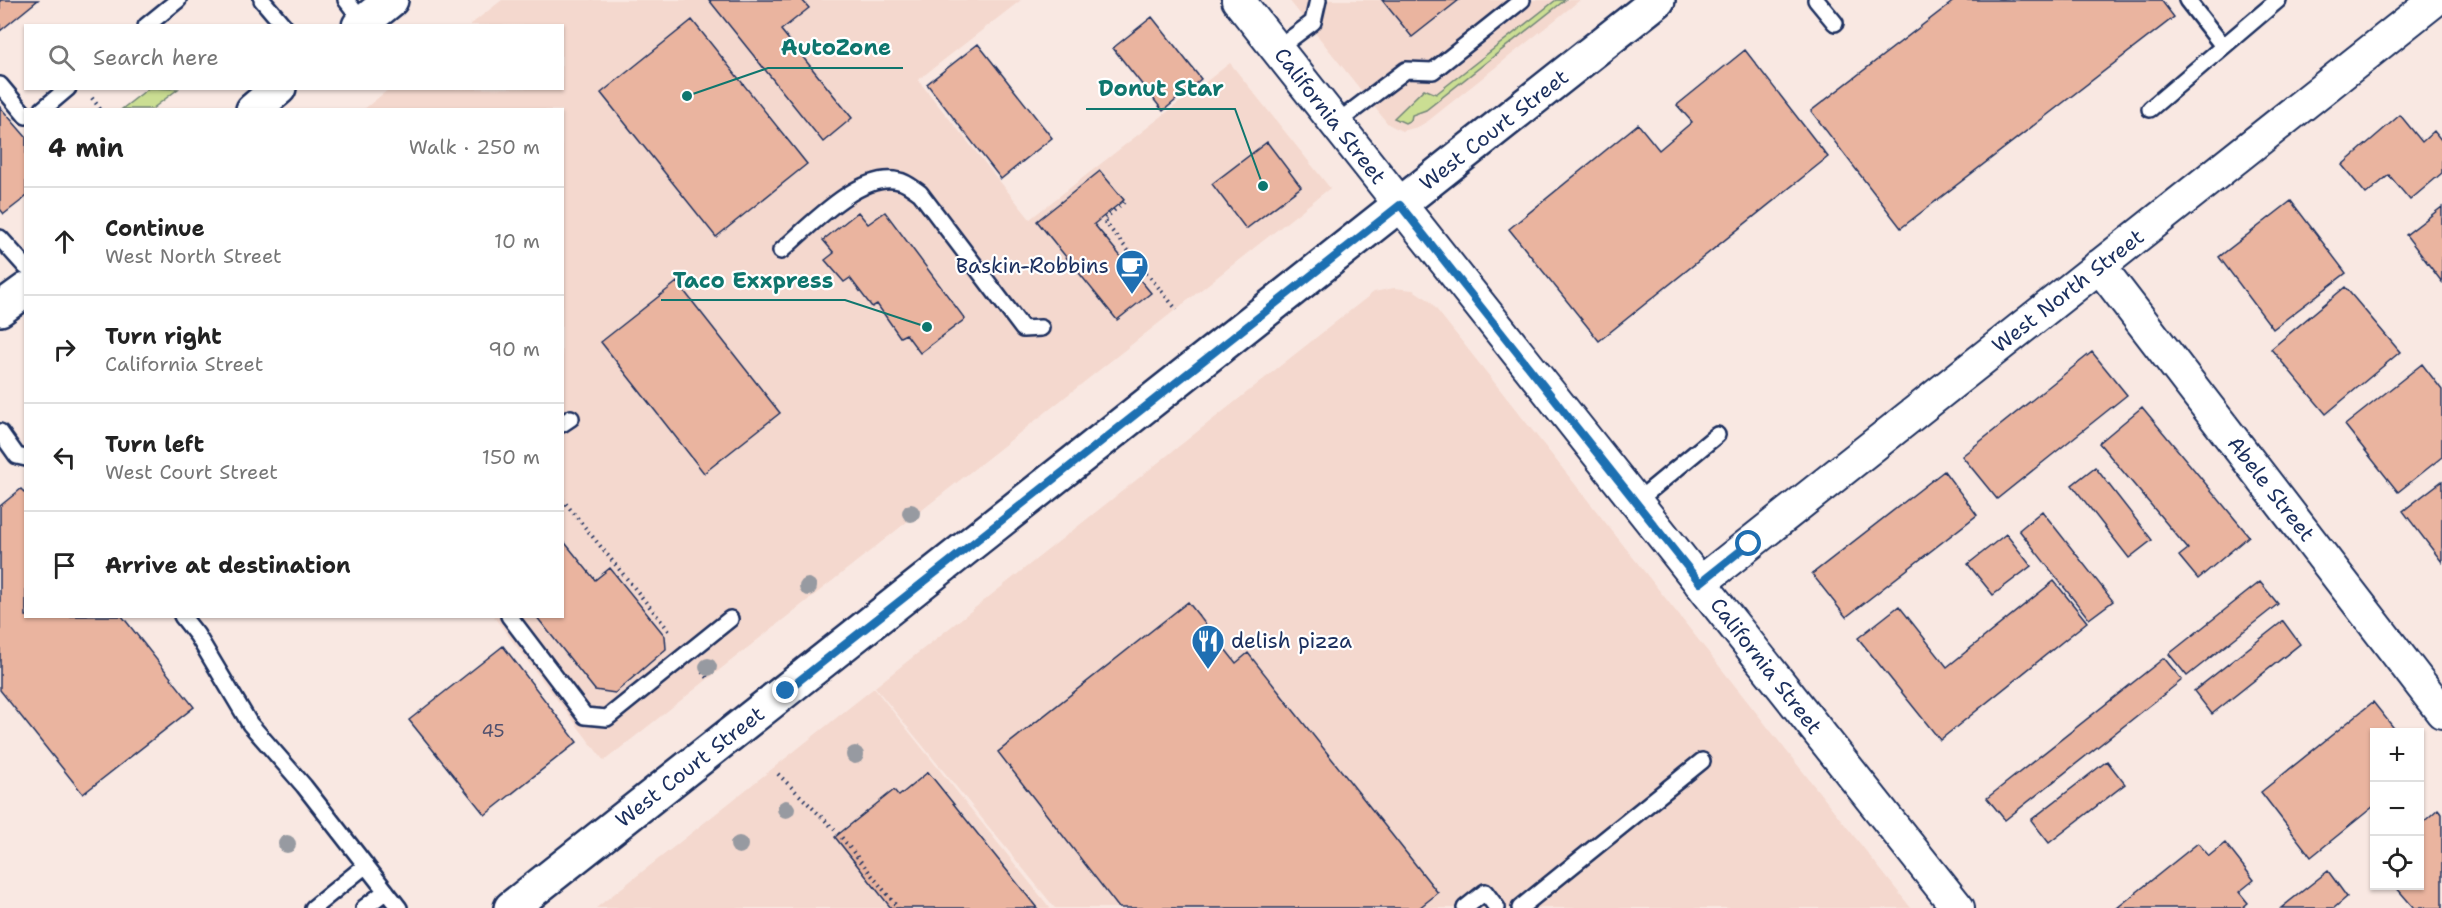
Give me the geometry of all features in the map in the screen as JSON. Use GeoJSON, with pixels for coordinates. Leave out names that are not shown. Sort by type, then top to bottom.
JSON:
{"type":"FeatureCollection","features":[{"type":"Feature","properties":{"kind":"street"},"geometry":{"type":"LineString","coordinates":[[356,16],[391,0]]}},
{"type":"Feature","properties":{"kind":"street","name":"California Street"},"geometry":{"type":"LineString","coordinates":[[1238,0],[1958,908]]}},
{"type":"Feature","properties":{"kind":"street","name":"West Court Street"},"geometry":{"type":"LineString","coordinates":[[511,908],[1657,0]]}},
{"type":"Feature","properties":{"kind":"street","name":"West North Street"},"geometry":{"type":"LineString","coordinates":[[1700,583],[2099,266],[2431,9]]}},
{"type":"Feature","properties":{"kind":"street"},"geometry":{"type":"LineString","coordinates":[[255,108],[277,90]]}},
{"type":"Feature","properties":{"kind":"street","name":"Abele Street"},"geometry":{"type":"LineString","coordinates":[[2099,266],[2442,712]]}},
{"type":"Feature","properties":{"kind":"street"},"geometry":{"type":"LineString","coordinates":[[0,309],[24,291]]}},
{"type":"Feature","properties":{"kind":"lane"},"geometry":{"type":"LineString","coordinates":[[148,24],[178,0]]}},
{"type":"Feature","properties":{"kind":"lane"},"geometry":{"type":"LineString","coordinates":[[262,0],[282,24]]}},
{"type":"Feature","properties":{"kind":"lane"},"geometry":{"type":"LineString","coordinates":[[1278,50],[1313,22],[1318,0]]}},
{"type":"Feature","properties":{"kind":"lane"},"geometry":{"type":"LineString","coordinates":[[1335,124],[1406,70],[1433,71],[1522,0]]}},
{"type":"Feature","properties":{"kind":"lane"},"geometry":{"type":"LineString","coordinates":[[1816,0],[1835,23]]}},
{"type":"Feature","properties":{"kind":"lane"},"geometry":{"type":"LineString","coordinates":[[2187,0],[2223,46]]}},
{"type":"Feature","properties":{"kind":"lane"},"geometry":{"type":"LineString","coordinates":[[2150,109],[2278,0]]}},
{"type":"Feature","properties":{"kind":"lane"},"geometry":{"type":"LineString","coordinates":[[0,85],[24,114]]}},
{"type":"Feature","properties":{"kind":"lane"},"geometry":{"type":"LineString","coordinates":[[44,108],[66,90]]}},
{"type":"Feature","properties":{"kind":"lane"},"geometry":{"type":"LineString","coordinates":[[781,250],[844,198],[864,185],[879,180],[900,181],[920,193],[1023,329],[1041,328]]}},
{"type":"Feature","properties":{"kind":"lane"},"geometry":{"type":"LineString","coordinates":[[0,238],[24,265]]}},
{"type":"Feature","properties":{"kind":"lane"},"geometry":{"type":"LineString","coordinates":[[0,432],[17,456],[24,458]]}},
{"type":"Feature","properties":{"kind":"lane"},"geometry":{"type":"LineString","coordinates":[[1636,502],[1717,435]]}},
{"type":"Feature","properties":{"kind":"lane"},"geometry":{"type":"LineString","coordinates":[[184,618],[197,635],[250,724],[304,786],[399,908]]}},
{"type":"Feature","properties":{"kind":"lane"},"geometry":{"type":"LineString","coordinates":[[511,618],[585,716],[608,718],[730,619]]}},
{"type":"Feature","properties":{"kind":"lane"},"geometry":{"type":"LineString","coordinates":[[1520,908],[1702,761]]}},
{"type":"Feature","properties":{"kind":"lane"},"geometry":{"type":"LineString","coordinates":[[313,908],[366,865]]}},
{"type":"Feature","properties":{"kind":"lane"},"geometry":{"type":"LineString","coordinates":[[364,908],[386,891]]}},
{"type":"Feature","properties":{"kind":"lane"},"geometry":{"type":"LineString","coordinates":[[1465,908],[1485,892],[1497,908]]}},
{"type":"Feature","properties":{"kind":"path"},"geometry":{"type":"LineString","coordinates":[[1124,202],[1103,220],[1177,310]]}},
{"type":"Feature","properties":{"kind":"path"},"geometry":{"type":"LineString","coordinates":[[564,502],[710,680]]}},
{"type":"Feature","properties":{"kind":"path"},"geometry":{"type":"LineString","coordinates":[[778,774],[838,833],[898,908]]}},
{"type":"Feature","properties":{"kind":"shaded area"},"geometry":{"type":"Polygon","coordinates":[[[502,0],[1021,0],[918,80],[1030,219],[1230,63],[1330,188],[604,761],[495,618],[564,618],[564,108],[365,108],[388,90],[564,90],[564,24],[471,24],[502,0]]]}},
{"type":"Feature","properties":{"kind":"shaded area"},"geometry":{"type":"Polygon","coordinates":[[[1289,0],[1580,0],[1428,121],[1418,127],[1402,131],[1388,124],[1289,0]]]}},
{"type":"Feature","properties":{"kind":"shaded area"},"geometry":{"type":"Polygon","coordinates":[[[1394,288],[1413,290],[1429,300],[1911,908],[1055,908],[875,687],[1374,292],[1394,288]]]}},
{"type":"Feature","properties":{"kind":"shaded area"},"geometry":{"type":"Polygon","coordinates":[[[874,688],[1050,908],[596,908],[670,850],[874,688]]]}},
{"type":"Feature","properties":{"kind":"green space"},"geometry":{"type":"Polygon","coordinates":[[[1556,0],[1565,0],[1426,110],[1412,115],[1411,120],[1405,123],[1394,118],[1424,89],[1436,94],[1556,0]]]}},
{"type":"Feature","properties":{"kind":"green space"},"geometry":{"type":"Polygon","coordinates":[[[146,90],[177,90],[153,108],[123,108],[146,90]]]}},
{"type":"Feature","properties":{"kind":"building"},"geometry":{"type":"Polygon","coordinates":[[[0,0],[38,0],[0,31],[0,0]]]}},
{"type":"Feature","properties":{"kind":"building"},"geometry":{"type":"Polygon","coordinates":[[[709,0],[802,0],[809,8],[781,30],[852,118],[823,142],[709,0]]]}},
{"type":"Feature","properties":{"kind":"building"},"geometry":{"type":"Polygon","coordinates":[[[1382,0],[1459,0],[1412,37],[1382,0]]]}},
{"type":"Feature","properties":{"kind":"building"},"geometry":{"type":"Polygon","coordinates":[[[1955,0],[2161,0],[2174,17],[1901,228],[1811,111],[1955,0]]]}},
{"type":"Feature","properties":{"kind":"building"},"geometry":{"type":"Polygon","coordinates":[[[1152,17],[1201,79],[1163,111],[1113,48],[1152,17]]]}},
{"type":"Feature","properties":{"kind":"building"},"geometry":{"type":"Polygon","coordinates":[[[692,20],[807,164],[716,237],[601,93],[692,20]]]}},
{"type":"Feature","properties":{"kind":"building"},"geometry":{"type":"Polygon","coordinates":[[[978,44],[1052,138],[1001,179],[927,84],[978,44]]]}},
{"type":"Feature","properties":{"kind":"building"},"geometry":{"type":"Polygon","coordinates":[[[1745,50],[1828,157],[1599,341],[1509,229],[1638,124],[1659,150],[1692,122],[1677,105],[1745,50]]]}},
{"type":"Feature","properties":{"kind":"building"},"geometry":{"type":"Polygon","coordinates":[[[0,107],[24,135],[24,199],[4,214],[0,209],[0,107]]]}},
{"type":"Feature","properties":{"kind":"building"},"geometry":{"type":"Polygon","coordinates":[[[2400,115],[2422,142],[2434,131],[2442,141],[2442,173],[2410,200],[2389,175],[2366,194],[2342,165],[2400,115]]]}},
{"type":"Feature","properties":{"kind":"building"},"geometry":{"type":"Polygon","coordinates":[[[1267,142],[1301,187],[1246,229],[1212,184],[1267,142]]]}},
{"type":"Feature","properties":{"kind":"building"},"geometry":{"type":"Polygon","coordinates":[[[1100,171],[1124,200],[1094,224],[1151,293],[1117,320],[1037,221],[1100,171]]]}},
{"type":"Feature","properties":{"kind":"building"},"geometry":{"type":"Polygon","coordinates":[[[2291,201],[2346,273],[2273,329],[2219,257],[2291,201]]]}},
{"type":"Feature","properties":{"kind":"building"},"geometry":{"type":"Polygon","coordinates":[[[2442,207],[2442,282],[2406,235],[2442,207]]]}},
{"type":"Feature","properties":{"kind":"building"},"geometry":{"type":"Polygon","coordinates":[[[858,212],[868,224],[885,212],[965,319],[920,353],[906,334],[900,337],[877,304],[872,307],[850,278],[844,282],[825,260],[834,253],[823,240],[858,212]]]}},
{"type":"Feature","properties":{"kind":"building"},"geometry":{"type":"Polygon","coordinates":[[[677,282],[780,413],[704,473],[601,342],[677,282]]]}},
{"type":"Feature","properties":{"kind":"building"},"geometry":{"type":"Polygon","coordinates":[[[2345,287],[2400,352],[2326,414],[2271,349],[2345,287]]]}},
{"type":"Feature","properties":{"kind":"building"},"geometry":{"type":"Polygon","coordinates":[[[2092,352],[2127,395],[1997,499],[1962,456],[2092,352]]]}},
{"type":"Feature","properties":{"kind":"building"},"geometry":{"type":"Polygon","coordinates":[[[2422,364],[2442,390],[2442,457],[2398,492],[2345,425],[2422,364]]]}},
{"type":"Feature","properties":{"kind":"building"},"geometry":{"type":"Polygon","coordinates":[[[2142,407],[2249,536],[2198,579],[2179,556],[2188,549],[2099,443],[2142,407]]]}},
{"type":"Feature","properties":{"kind":"building"},"geometry":{"type":"Polygon","coordinates":[[[2095,467],[2152,540],[2129,558],[2072,485],[2095,467]]]}},
{"type":"Feature","properties":{"kind":"building"},"geometry":{"type":"Polygon","coordinates":[[[1944,471],[1977,515],[1846,617],[1812,574],[1944,471]]]}},
{"type":"Feature","properties":{"kind":"building"},"geometry":{"type":"Polygon","coordinates":[[[2442,481],[2442,562],[2403,511],[2442,481]]]}},
{"type":"Feature","properties":{"kind":"building"},"geometry":{"type":"Polygon","coordinates":[[[21,489],[24,492],[24,618],[124,618],[194,707],[83,794],[0,690],[0,506],[21,489]]]}},
{"type":"Feature","properties":{"kind":"building"},"geometry":{"type":"Polygon","coordinates":[[[2042,511],[2113,601],[2089,619],[2019,530],[2042,511]]]}},
{"type":"Feature","properties":{"kind":"building"},"geometry":{"type":"Polygon","coordinates":[[[2006,534],[2031,566],[1993,595],[1968,564],[2006,534]]]}},
{"type":"Feature","properties":{"kind":"building"},"geometry":{"type":"Polygon","coordinates":[[[564,541],[595,580],[610,568],[665,636],[666,649],[615,693],[595,690],[538,618],[564,618],[564,541]]]}},
{"type":"Feature","properties":{"kind":"building"},"geometry":{"type":"Polygon","coordinates":[[[2054,581],[2087,622],[1940,740],[1858,638],[1899,606],[1947,667],[2054,581]]]}},
{"type":"Feature","properties":{"kind":"building"},"geometry":{"type":"Polygon","coordinates":[[[2260,582],[2278,604],[2187,676],[2169,654],[2260,582]]]}},
{"type":"Feature","properties":{"kind":"building"},"geometry":{"type":"Polygon","coordinates":[[[1188,602],[1236,663],[1248,653],[1438,893],[1419,908],[1119,908],[998,752],[1188,602]]]}},
{"type":"Feature","properties":{"kind":"building"},"geometry":{"type":"Polygon","coordinates":[[[2283,621],[2300,644],[2212,714],[2194,691],[2283,621]]]}},
{"type":"Feature","properties":{"kind":"building"},"geometry":{"type":"Polygon","coordinates":[[[503,646],[577,742],[485,815],[409,720],[503,646]]]}},
{"type":"Feature","properties":{"kind":"building"},"geometry":{"type":"Polygon","coordinates":[[[2164,658],[2182,680],[2005,820],[1987,798],[2164,658]]]}},
{"type":"Feature","properties":{"kind":"building"},"geometry":{"type":"Polygon","coordinates":[[[2373,702],[2394,728],[2370,728],[2370,809],[2311,857],[2261,792],[2373,702]]]}},
{"type":"Feature","properties":{"kind":"building"},"geometry":{"type":"Polygon","coordinates":[[[2107,761],[2125,784],[2049,843],[2031,820],[2107,761]]]}},
{"type":"Feature","properties":{"kind":"building"},"geometry":{"type":"Polygon","coordinates":[[[928,772],[1037,908],[891,908],[835,837],[894,790],[899,796],[928,772]]]}},
{"type":"Feature","properties":{"kind":"building"},"geometry":{"type":"Polygon","coordinates":[[[2438,809],[2442,814],[2442,908],[2414,908],[2398,890],[2424,890],[2424,821],[2438,809]]]}},
{"type":"Feature","properties":{"kind":"building"},"geometry":{"type":"Polygon","coordinates":[[[2198,843],[2209,856],[2225,843],[2254,880],[2239,892],[2248,903],[2242,908],[2117,908],[2198,843]]]}},
{"type":"Feature","properties":{"kind":"building"},"geometry":{"type":"Polygon","coordinates":[[[2328,871],[2347,897],[2334,908],[2281,908],[2328,871]]]}},
{"type":"Feature","properties":{"kind":"place","name":"AutoZone"},"geometry":{"type":"Point","coordinates":[687,96]}},
{"type":"Feature","properties":{"kind":"place","name":"Donut Star"},"geometry":{"type":"Point","coordinates":[1263,186]}},
{"type":"Feature","properties":{"kind":"place","name":"Baskin-Robbins"},"geometry":{"type":"Point","coordinates":[1132,295]}},
{"type":"Feature","properties":{"kind":"place","name":"Taco Exxpress"},"geometry":{"type":"Point","coordinates":[927,327]}},
{"type":"Feature","properties":{"kind":"place","name":"delish pizza"},"geometry":{"type":"Point","coordinates":[1208,670]}},
{"type":"Feature","properties":{"kind":"route"},"geometry":{"type":"LineString","coordinates":[[786,691],[1400,205],[1700,583],[1749,544]]}}]}
